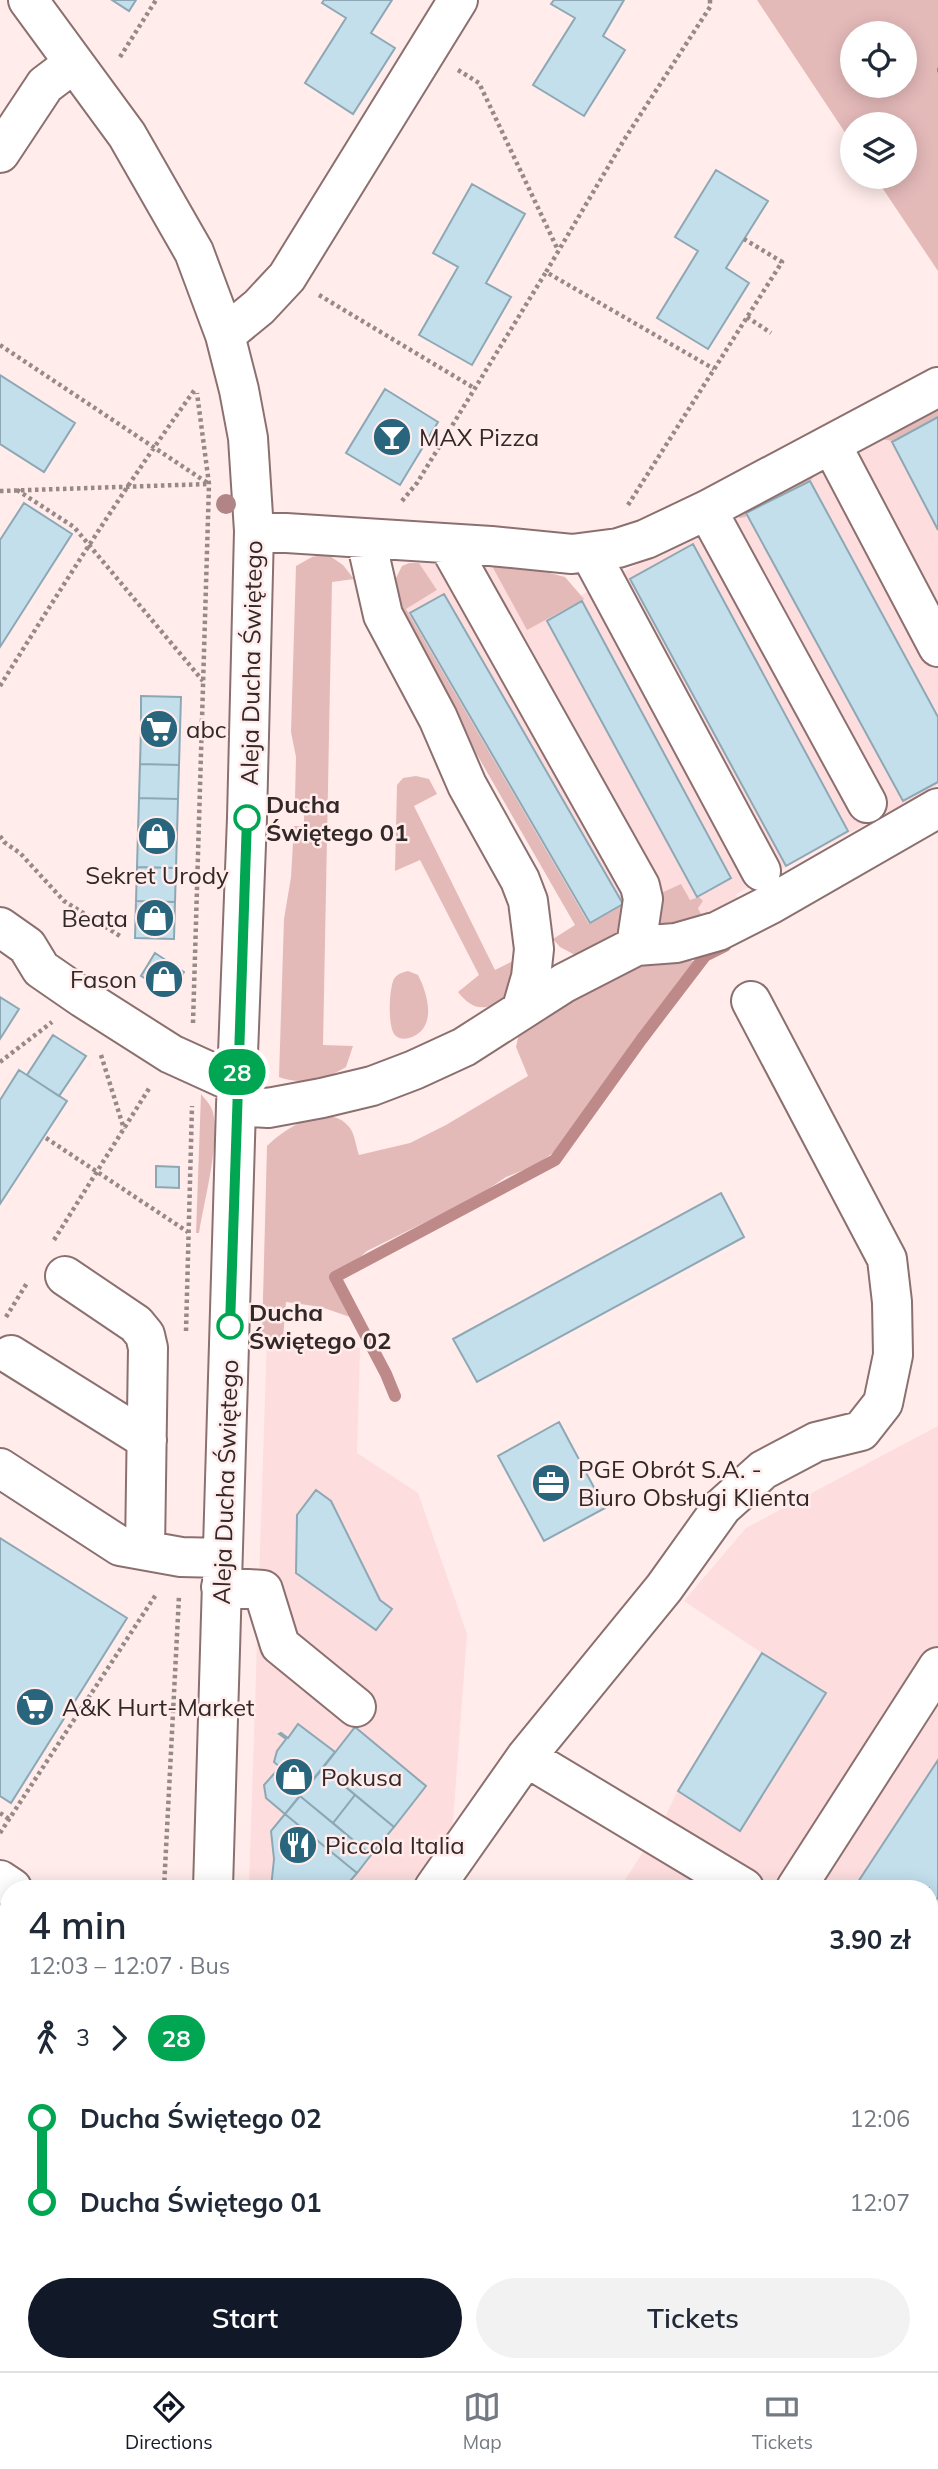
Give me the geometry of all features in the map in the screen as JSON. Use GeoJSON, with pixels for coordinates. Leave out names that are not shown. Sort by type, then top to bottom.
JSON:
{"type":"FeatureCollection","features":[{"type":"Feature","properties":{"kind":"street","name":"Aleja Ducha Świętego"},"geometry":{"type":"LineString","coordinates":[[28,0],[127,135],[194,252],[225,335],[248,438],[254,531],[213,1880]]}},
{"type":"Feature","properties":{"kind":"street"},"geometry":{"type":"LineString","coordinates":[[225,335],[258,307],[287,276],[458,0]]}},
{"type":"Feature","properties":{"kind":"street"},"geometry":{"type":"LineString","coordinates":[[0,153],[45,85],[74,63]]}},
{"type":"Feature","properties":{"kind":"street"},"geometry":{"type":"LineString","coordinates":[[254,531],[572,554],[618,548],[646,539],[707,510],[938,387]]}},
{"type":"Feature","properties":{"kind":"street"},"geometry":{"type":"LineString","coordinates":[[831,444],[938,647]]}},
{"type":"Feature","properties":{"kind":"street"},"geometry":{"type":"LineString","coordinates":[[707,510],[867,803]]}},
{"type":"Feature","properties":{"kind":"street"},"geometry":{"type":"LineString","coordinates":[[366,540],[383,615],[438,718],[467,785],[520,880],[528,901],[534,950],[531,978],[522,1008]]}},
{"type":"Feature","properties":{"kind":"street"},"geometry":{"type":"LineString","coordinates":[[448,544],[640,886],[643,899],[636,946]]}},
{"type":"Feature","properties":{"kind":"street"},"geometry":{"type":"LineString","coordinates":[[590,553],[761,871]]}},
{"type":"Feature","properties":{"kind":"street"},"geometry":{"type":"LineString","coordinates":[[0,927],[27,946],[41,969],[83,998],[236,1095],[268,1108],[372,1086],[414,1070],[464,1047],[522,1008],[636,946],[676,943],[718,931],[771,904],[938,808]]}},
{"type":"Feature","properties":{"kind":"street"},"geometry":{"type":"LineString","coordinates":[[441,1880],[526,1757],[664,1588],[722,1507],[763,1470],[816,1442],[861,1431],[883,1403],[893,1355],[892,1303],[887,1259],[751,1001]]}},
{"type":"Feature","properties":{"kind":"street"},"geometry":{"type":"LineString","coordinates":[[57,1262],[136,1324],[145,1335],[148,1348],[147,1440],[163,1553]]}},
{"type":"Feature","properties":{"kind":"street"},"geometry":{"type":"LineString","coordinates":[[6,1341],[147,1440]]}},
{"type":"Feature","properties":{"kind":"street"},"geometry":{"type":"LineString","coordinates":[[0,1468],[120,1546],[163,1553],[222,1572],[263,1590],[280,1645],[356,1707]]}},
{"type":"Feature","properties":{"kind":"street"},"geometry":{"type":"LineString","coordinates":[[801,1880],[938,1667]]}},
{"type":"Feature","properties":{"kind":"street"},"geometry":{"type":"LineString","coordinates":[[526,1757],[731,1880]]}},
{"type":"Feature","properties":{"kind":"path"},"geometry":{"type":"LineString","coordinates":[[120,57],[156,0]]}},
{"type":"Feature","properties":{"kind":"path"},"geometry":{"type":"LineString","coordinates":[[397,508],[417,483],[624,140],[710,7],[710,0]]}},
{"type":"Feature","properties":{"kind":"path"},"geometry":{"type":"LineString","coordinates":[[425,51],[480,82],[558,249]]}},
{"type":"Feature","properties":{"kind":"path"},"geometry":{"type":"LineString","coordinates":[[631,499],[782,262],[744,239]]}},
{"type":"Feature","properties":{"kind":"path"},"geometry":{"type":"LineString","coordinates":[[546,272],[714,369]]}},
{"type":"Feature","properties":{"kind":"path"},"geometry":{"type":"LineString","coordinates":[[287,276],[474,388]]}},
{"type":"Feature","properties":{"kind":"path"},"geometry":{"type":"LineString","coordinates":[[747,317],[771,333]]}},
{"type":"Feature","properties":{"kind":"path"},"geometry":{"type":"LineString","coordinates":[[0,345],[209,484]]}},
{"type":"Feature","properties":{"kind":"path"},"geometry":{"type":"LineString","coordinates":[[194,378],[209,484]]}},
{"type":"Feature","properties":{"kind":"path"},"geometry":{"type":"LineString","coordinates":[[0,686],[89,544],[196,388]]}},
{"type":"Feature","properties":{"kind":"path"},"geometry":{"type":"LineString","coordinates":[[0,491],[218,485]]}},
{"type":"Feature","properties":{"kind":"path"},"geometry":{"type":"LineString","coordinates":[[18,490],[74,527],[204,683]]}},
{"type":"Feature","properties":{"kind":"path"},"geometry":{"type":"LineString","coordinates":[[0,836],[20,853],[64,901],[120,936]]}},
{"type":"Feature","properties":{"kind":"path"},"geometry":{"type":"LineString","coordinates":[[0,1062],[83,998],[124,1129]]}},
{"type":"Feature","properties":{"kind":"path"},"geometry":{"type":"LineString","coordinates":[[57,1262],[97,1171],[171,1054]]}},
{"type":"Feature","properties":{"kind":"path"},"geometry":{"type":"LineString","coordinates":[[46,1138],[189,1233]]}},
{"type":"Feature","properties":{"kind":"path"},"geometry":{"type":"LineString","coordinates":[[6,1341],[28,1281]]}},
{"type":"Feature","properties":{"kind":"path"},"geometry":{"type":"LineString","coordinates":[[0,1833],[163,1553]]}},
{"type":"Feature","properties":{"kind":"path"},"geometry":{"type":"LineString","coordinates":[[163,1553],[164,1880]]}},
{"type":"Feature","properties":{"kind":"path"},"geometry":{"type":"LineString","coordinates":[[0,1813],[9,1818]]}},
{"type":"Feature","properties":{"kind":"shaded area"},"geometry":{"type":"Polygon","coordinates":[[[757,0],[938,0],[938,271],[883,189],[917,189],[917,112],[840,112],[840,125],[757,0]]]}},
{"type":"Feature","properties":{"kind":"shaded area"},"geometry":{"type":"Polygon","coordinates":[[[938,399],[938,785],[736,894],[740,903],[705,922],[698,907],[682,891],[623,905],[590,924],[406,609],[437,590],[419,563],[492,566],[525,626],[938,399]]]}},
{"type":"Feature","properties":{"kind":"shaded area"},"geometry":{"type":"Polygon","coordinates":[[[938,406],[938,416],[892,441],[882,439],[877,431],[938,406]]]}},
{"type":"Feature","properties":{"kind":"shaded area"},"geometry":{"type":"Polygon","coordinates":[[[809,473],[815,475],[811,480],[746,513],[746,517],[739,518],[740,512],[809,473]]]}},
{"type":"Feature","properties":{"kind":"shaded area"},"geometry":{"type":"Polygon","coordinates":[[[327,554],[343,565],[354,579],[332,582],[323,1045],[353,1046],[346,1067],[322,1078],[296,1081],[279,1077],[284,919],[291,877],[294,826],[304,826],[304,801],[295,800],[296,757],[291,732],[296,566],[312,557],[327,554]]]}},
{"type":"Feature","properties":{"kind":"shaded area"},"geometry":{"type":"Polygon","coordinates":[[[419,563],[437,590],[406,609],[589,924],[623,905],[625,914],[616,938],[577,956],[560,947],[553,939],[575,925],[418,652],[397,592],[396,578],[402,566],[419,563]]]}},
{"type":"Feature","properties":{"kind":"shaded area"},"geometry":{"type":"Polygon","coordinates":[[[492,566],[538,570],[565,577],[584,599],[527,630],[492,566]]]}},
{"type":"Feature","properties":{"kind":"shaded area"},"geometry":{"type":"Polygon","coordinates":[[[416,776],[429,779],[437,794],[414,806],[495,970],[519,958],[505,999],[491,1006],[474,1006],[458,992],[479,975],[420,860],[395,871],[397,785],[403,778],[416,776]]]}},
{"type":"Feature","properties":{"kind":"shaded area"},"geometry":{"type":"Polygon","coordinates":[[[681,884],[690,900],[699,897],[703,901],[698,908],[705,922],[658,933],[659,894],[681,884]]]}},
{"type":"Feature","properties":{"kind":"shaded area"},"geometry":{"type":"Polygon","coordinates":[[[683,953],[686,961],[699,961],[633,1041],[586,1112],[553,1153],[536,1165],[506,1177],[478,1196],[367,1251],[351,1265],[331,1274],[353,1318],[321,1307],[286,1302],[283,1338],[262,1337],[267,1146],[295,1125],[331,1116],[350,1128],[359,1155],[410,1143],[446,1125],[528,1076],[516,1047],[520,1029],[640,963],[683,953]]]}},
{"type":"Feature","properties":{"kind":"shaded area"},"geometry":{"type":"Polygon","coordinates":[[[408,971],[418,975],[422,983],[428,1018],[420,1032],[402,1039],[396,1036],[391,1026],[390,999],[394,979],[408,971]]]}},
{"type":"Feature","properties":{"kind":"shaded area"},"geometry":{"type":"Polygon","coordinates":[[[201,1094],[213,1112],[215,1125],[210,1172],[199,1233],[196,1233],[201,1094]]]}},
{"type":"Feature","properties":{"kind":"shaded area"},"geometry":{"type":"Polygon","coordinates":[[[267,1339],[360,1348],[357,1453],[418,1493],[467,1634],[452,1834],[415,1880],[249,1880],[267,1339]]]}},
{"type":"Feature","properties":{"kind":"shaded area"},"geometry":{"type":"Polygon","coordinates":[[[938,1426],[938,1880],[625,1880],[762,1653],[684,1601],[746,1528],[938,1426]]]}},
{"type":"Feature","properties":{"kind":"building"},"geometry":{"type":"Polygon","coordinates":[[[112,0],[136,0],[129,11],[112,0]]]}},
{"type":"Feature","properties":{"kind":"building"},"geometry":{"type":"Polygon","coordinates":[[[324,0],[392,0],[371,33],[395,48],[353,114],[305,83],[346,18],[322,3],[324,0]]]}},
{"type":"Feature","properties":{"kind":"building"},"geometry":{"type":"Polygon","coordinates":[[[554,0],[624,0],[603,36],[625,50],[584,116],[533,85],[575,18],[551,4],[554,0]]]}},
{"type":"Feature","properties":{"kind":"building"},"geometry":{"type":"Polygon","coordinates":[[[716,170],[768,201],[726,268],[749,283],[708,349],[657,318],[698,251],[675,237],[716,170]]]}},
{"type":"Feature","properties":{"kind":"building"},"geometry":{"type":"Polygon","coordinates":[[[472,184],[525,214],[486,283],[511,297],[472,365],[419,335],[458,267],[433,253],[472,184]]]}},
{"type":"Feature","properties":{"kind":"building"},"geometry":{"type":"Polygon","coordinates":[[[0,375],[75,423],[44,472],[0,444],[0,375]]]}},
{"type":"Feature","properties":{"kind":"building","name":"MAX Pizza"},"geometry":{"type":"Polygon","coordinates":[[[385,389],[438,422],[400,485],[346,453],[385,389]]]}},
{"type":"Feature","properties":{"kind":"building"},"geometry":{"type":"Polygon","coordinates":[[[938,417],[938,530],[892,442],[938,417]]]}},
{"type":"Feature","properties":{"kind":"building"},"geometry":{"type":"Polygon","coordinates":[[[810,481],[938,717],[938,782],[903,801],[746,513],[810,481]]]}},
{"type":"Feature","properties":{"kind":"building"},"geometry":{"type":"Polygon","coordinates":[[[24,503],[72,534],[0,647],[0,540],[24,503]]]}},
{"type":"Feature","properties":{"kind":"building"},"geometry":{"type":"Polygon","coordinates":[[[693,544],[848,831],[786,866],[630,579],[693,544]]]}},
{"type":"Feature","properties":{"kind":"building"},"geometry":{"type":"Polygon","coordinates":[[[444,594],[623,904],[590,923],[410,613],[444,594]]]}},
{"type":"Feature","properties":{"kind":"building"},"geometry":{"type":"Polygon","coordinates":[[[582,601],[731,878],[697,897],[547,621],[582,601]]]}},
{"type":"Feature","properties":{"kind":"building"},"geometry":{"type":"Polygon","coordinates":[[[141,696],[181,697],[180,730],[141,729],[141,696]]]}},
{"type":"Feature","properties":{"kind":"building"},"geometry":{"type":"Polygon","coordinates":[[[141,729],[180,730],[179,765],[140,764],[141,729]]]}},
{"type":"Feature","properties":{"kind":"building"},"geometry":{"type":"Polygon","coordinates":[[[140,764],[179,765],[178,799],[139,798],[140,764]]]}},
{"type":"Feature","properties":{"kind":"building"},"geometry":{"type":"Polygon","coordinates":[[[139,798],[178,799],[177,834],[138,832],[139,798]]]}},
{"type":"Feature","properties":{"kind":"building"},"geometry":{"type":"Polygon","coordinates":[[[138,832],[177,834],[176,868],[137,867],[138,832]]]}},
{"type":"Feature","properties":{"kind":"building"},"geometry":{"type":"Polygon","coordinates":[[[137,867],[176,868],[175,902],[136,901],[137,867]]]}},
{"type":"Feature","properties":{"kind":"building"},"geometry":{"type":"Polygon","coordinates":[[[136,901],[175,902],[174,939],[135,938],[136,901]]]}},
{"type":"Feature","properties":{"kind":"building"},"geometry":{"type":"Polygon","coordinates":[[[155,953],[184,972],[171,994],[141,976],[155,953]]]}},
{"type":"Feature","properties":{"kind":"building"},"geometry":{"type":"Polygon","coordinates":[[[0,997],[19,1009],[0,1039],[0,997]]]}},
{"type":"Feature","properties":{"kind":"building"},"geometry":{"type":"Polygon","coordinates":[[[53,1035],[86,1056],[59,1096],[27,1075],[53,1035]]]}},
{"type":"Feature","properties":{"kind":"building"},"geometry":{"type":"Polygon","coordinates":[[[19,1070],[67,1101],[0,1204],[0,1100],[19,1070]]]}},
{"type":"Feature","properties":{"kind":"building"},"geometry":{"type":"Polygon","coordinates":[[[156,1166],[179,1167],[179,1188],[156,1187],[156,1166]]]}},
{"type":"Feature","properties":{"kind":"building"},"geometry":{"type":"Polygon","coordinates":[[[721,1193],[744,1237],[477,1382],[453,1339],[721,1193]]]}},
{"type":"Feature","properties":{"kind":"building"},"geometry":{"type":"Polygon","coordinates":[[[559,1422],[605,1508],[544,1541],[498,1456],[559,1422]]]}},
{"type":"Feature","properties":{"kind":"building"},"geometry":{"type":"Polygon","coordinates":[[[316,1490],[331,1501],[380,1600],[392,1609],[376,1630],[296,1573],[297,1515],[316,1490]]]}},
{"type":"Feature","properties":{"kind":"building","name":"A&K Hurt-Market"},"geometry":{"type":"Polygon","coordinates":[[[0,1538],[127,1618],[11,1803],[0,1796],[0,1538]]]}},
{"type":"Feature","properties":{"kind":"building"},"geometry":{"type":"Polygon","coordinates":[[[762,1653],[826,1693],[740,1831],[678,1791],[762,1653]]]}},
{"type":"Feature","properties":{"kind":"building","name":"Pokusa"},"geometry":{"type":"Polygon","coordinates":[[[298,1724],[335,1752],[285,1814],[266,1798],[264,1785],[280,1767],[274,1762],[277,1751],[286,1739],[279,1734],[288,1738],[298,1724]]]}},
{"type":"Feature","properties":{"kind":"building"},"geometry":{"type":"Polygon","coordinates":[[[355,1727],[426,1786],[394,1827],[323,1768],[355,1727]]]}},
{"type":"Feature","properties":{"kind":"building"},"geometry":{"type":"Polygon","coordinates":[[[938,1760],[938,1880],[859,1880],[938,1760]]]}},
{"type":"Feature","properties":{"kind":"building"},"geometry":{"type":"Polygon","coordinates":[[[323,1768],[355,1795],[333,1823],[300,1796],[323,1768]]]}},
{"type":"Feature","properties":{"kind":"building"},"geometry":{"type":"Polygon","coordinates":[[[355,1795],[394,1827],[371,1855],[333,1823],[355,1795]]]}},
{"type":"Feature","properties":{"kind":"building"},"geometry":{"type":"Polygon","coordinates":[[[300,1796],[371,1855],[357,1873],[285,1814],[300,1796]]]}},
{"type":"Feature","properties":{"kind":"building","name":"Piccola Italia"},"geometry":{"type":"Polygon","coordinates":[[[285,1814],[357,1873],[351,1880],[272,1880],[274,1859],[271,1831],[285,1814]]]}},
{"type":"Feature","properties":{"kind":"waterway"},"geometry":{"type":"LineString","coordinates":[[395,1396],[335,1277],[555,1160],[705,956],[725,946]]}},
{"type":"Feature","properties":{"kind":"bus line","name":"28"},"geometry":{"type":"LineString","coordinates":[[230,1326],[247,818]]}},
{"type":"Feature","properties":{"kind":"place","name":"MAX Pizza"},"geometry":{"type":"Point","coordinates":[392,437]}},
{"type":"Feature","properties":{"kind":"place","name":"abc"},"geometry":{"type":"Point","coordinates":[159,729]}},
{"type":"Feature","properties":{"kind":"place","name":"Ducha Świętego 01"},"geometry":{"type":"Point","coordinates":[247,818]}},
{"type":"Feature","properties":{"kind":"place","name":"Sekret Urody"},"geometry":{"type":"Point","coordinates":[157,836]}},
{"type":"Feature","properties":{"kind":"place","name":"Beata"},"geometry":{"type":"Point","coordinates":[155,918]}},
{"type":"Feature","properties":{"kind":"place","name":"Fason"},"geometry":{"type":"Point","coordinates":[164,979]}},
{"type":"Feature","properties":{"kind":"place","name":"Ducha Świętego 02"},"geometry":{"type":"Point","coordinates":[230,1326]}},
{"type":"Feature","properties":{"kind":"place","name":"PGE Obrót S.A. - Biuro Obsługi Klienta"},"geometry":{"type":"Point","coordinates":[551,1483]}},
{"type":"Feature","properties":{"kind":"place","name":"A&K Hurt-Market"},"geometry":{"type":"Point","coordinates":[35,1707]}},
{"type":"Feature","properties":{"kind":"place","name":"Pokusa"},"geometry":{"type":"Point","coordinates":[294,1777]}},
{"type":"Feature","properties":{"kind":"place","name":"Piccola Italia"},"geometry":{"type":"Point","coordinates":[298,1845]}}]}
